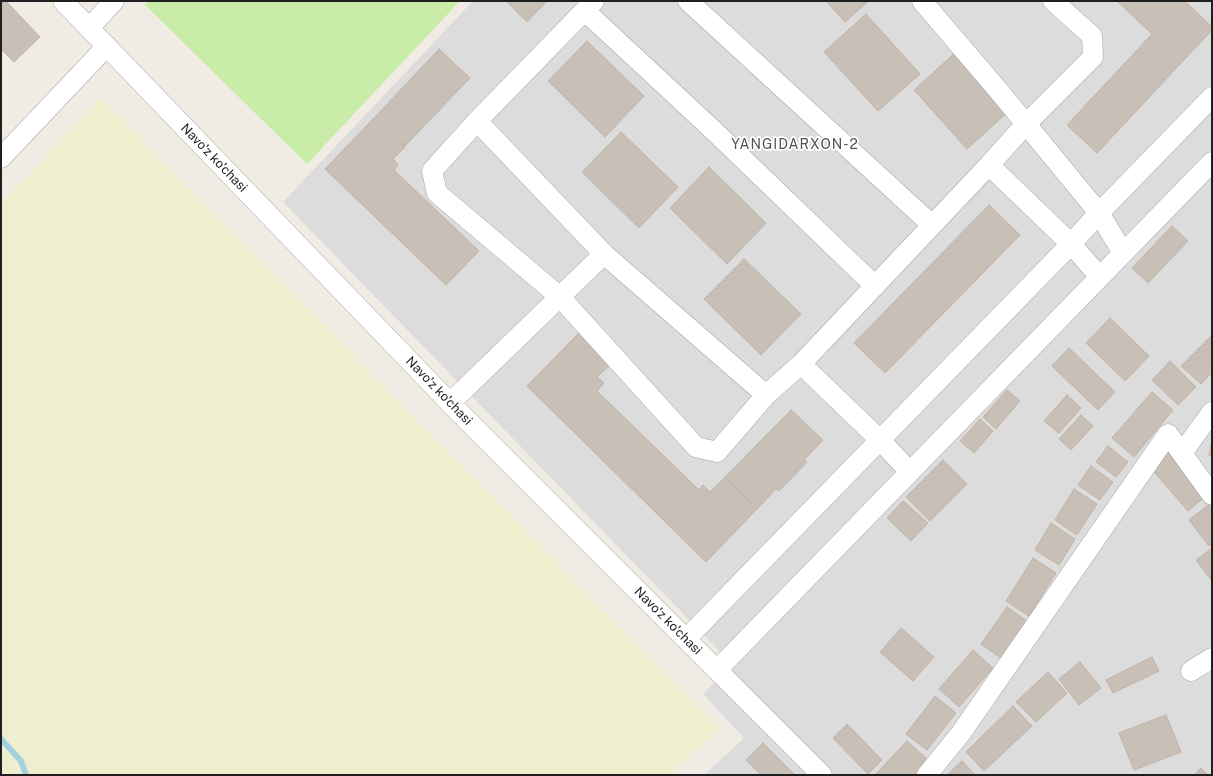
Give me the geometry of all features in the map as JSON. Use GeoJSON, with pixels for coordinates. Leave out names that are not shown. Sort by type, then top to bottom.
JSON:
{"type":"FeatureCollection","features":[{"type":"Feature","properties":{"kind":"street","name":"Navo'z ko'chasi"},"geometry":{"type":"LineString","coordinates":[[63,1],[450,403],[822,775]]}},
{"type":"Feature","properties":{"kind":"street"},"geometry":{"type":"LineString","coordinates":[[89,28],[114,1]]}},
{"type":"Feature","properties":{"kind":"street"},"geometry":{"type":"LineString","coordinates":[[688,1],[932,226]]}},
{"type":"Feature","properties":{"kind":"street"},"geometry":{"type":"LineString","coordinates":[[922,1],[1099,213],[1123,253]]}},
{"type":"Feature","properties":{"kind":"street"},"geometry":{"type":"LineString","coordinates":[[875,286],[713,130],[590,6],[477,121],[432,171],[437,193],[560,297],[696,447],[717,452],[766,395],[801,364],[932,226],[1026,124],[1093,57],[1092,36],[1053,1]]}},
{"type":"Feature","properties":{"kind":"street"},"geometry":{"type":"LineString","coordinates":[[1,158],[107,46]]}},
{"type":"Feature","properties":{"kind":"street"},"geometry":{"type":"LineString","coordinates":[[686,639],[1212,97]]}},
{"type":"Feature","properties":{"kind":"street"},"geometry":{"type":"LineString","coordinates":[[477,121],[604,254],[766,395]]}},
{"type":"Feature","properties":{"kind":"street"},"geometry":{"type":"LineString","coordinates":[[717,670],[1212,162]]}},
{"type":"Feature","properties":{"kind":"street"},"geometry":{"type":"LineString","coordinates":[[989,165],[1071,244],[1100,277]]}},
{"type":"Feature","properties":{"kind":"street"},"geometry":{"type":"LineString","coordinates":[[450,403],[604,254]]}},
{"type":"Feature","properties":{"kind":"street"},"geometry":{"type":"LineString","coordinates":[[801,364],[880,440],[910,472]]}},
{"type":"Feature","properties":{"kind":"street"},"geometry":{"type":"LineString","coordinates":[[1182,453],[1212,412]]}},
{"type":"Feature","properties":{"kind":"street"},"geometry":{"type":"LineString","coordinates":[[927,775],[961,733],[1168,434],[1212,495]]}},
{"type":"Feature","properties":{"kind":"street"},"geometry":{"type":"LineString","coordinates":[[1191,671],[1212,658]]}},
{"type":"Feature","properties":{"kind":"shaded area","name":"YANGIDARXON-2"},"geometry":{"type":"Polygon","coordinates":[[[473,1],[1212,1],[1212,775],[704,775],[744,738],[703,694],[732,664],[283,202],[473,1]]]}},
{"type":"Feature","properties":{"kind":"green space"},"geometry":{"type":"Polygon","coordinates":[[[148,1],[460,1],[307,164],[145,5],[148,1]]]}},
{"type":"Feature","properties":{"kind":"green space"},"geometry":{"type":"Polygon","coordinates":[[[101,98],[719,728],[670,775],[1,775],[1,204],[101,98]]]}},
{"type":"Feature","properties":{"kind":"building"},"geometry":{"type":"Polygon","coordinates":[[[1,1],[6,1],[40,37],[14,62],[1,49],[1,1]]]}},
{"type":"Feature","properties":{"kind":"building"},"geometry":{"type":"Polygon","coordinates":[[[506,1],[547,1],[527,22],[506,1]]]}},
{"type":"Feature","properties":{"kind":"building"},"geometry":{"type":"Polygon","coordinates":[[[826,1],[869,1],[845,22],[826,1]]]}},
{"type":"Feature","properties":{"kind":"building"},"geometry":{"type":"Polygon","coordinates":[[[1117,1],[1185,1],[1212,27],[1212,30],[1097,153],[1067,125],[1152,34],[1117,1]]]}},
{"type":"Feature","properties":{"kind":"building"},"geometry":{"type":"Polygon","coordinates":[[[866,14],[920,74],[878,111],[824,52],[866,14]]]}},
{"type":"Feature","properties":{"kind":"building"},"geometry":{"type":"Polygon","coordinates":[[[587,41],[644,96],[605,137],[548,81],[587,41]]]}},
{"type":"Feature","properties":{"kind":"building"},"geometry":{"type":"Polygon","coordinates":[[[439,49],[470,78],[405,146],[375,117],[439,49]]]}},
{"type":"Feature","properties":{"kind":"building"},"geometry":{"type":"Polygon","coordinates":[[[956,52],[1009,111],[967,149],[914,90],[956,52]]]}},
{"type":"Feature","properties":{"kind":"building"},"geometry":{"type":"Polygon","coordinates":[[[374,118],[405,147],[393,159],[398,165],[394,170],[479,251],[446,285],[325,169],[374,118]]]}},
{"type":"Feature","properties":{"kind":"building"},"geometry":{"type":"Polygon","coordinates":[[[621,132],[678,187],[639,228],[582,172],[621,132]]]}},
{"type":"Feature","properties":{"kind":"building"},"geometry":{"type":"Polygon","coordinates":[[[709,167],[766,223],[727,264],[670,208],[709,167]]]}},
{"type":"Feature","properties":{"kind":"building"},"geometry":{"type":"Polygon","coordinates":[[[989,205],[1020,235],[885,373],[854,343],[989,205]]]}},
{"type":"Feature","properties":{"kind":"building"},"geometry":{"type":"Polygon","coordinates":[[[1172,226],[1188,241],[1148,283],[1132,268],[1172,226]]]}},
{"type":"Feature","properties":{"kind":"building"},"geometry":{"type":"Polygon","coordinates":[[[744,259],[801,314],[761,355],[704,299],[744,259]]]}},
{"type":"Feature","properties":{"kind":"building"},"geometry":{"type":"Polygon","coordinates":[[[1110,318],[1149,356],[1125,381],[1086,343],[1110,318]]]}},
{"type":"Feature","properties":{"kind":"building"},"geometry":{"type":"Polygon","coordinates":[[[579,333],[611,364],[597,377],[604,383],[597,391],[699,490],[703,485],[710,492],[725,477],[757,509],[706,562],[527,386],[579,333]]]}},
{"type":"Feature","properties":{"kind":"building"},"geometry":{"type":"Polygon","coordinates":[[[1211,336],[1212,372],[1201,384],[1181,366],[1211,336]]]}},
{"type":"Feature","properties":{"kind":"building"},"geometry":{"type":"Polygon","coordinates":[[[1069,348],[1115,392],[1098,410],[1052,366],[1069,348]]]}},
{"type":"Feature","properties":{"kind":"building"},"geometry":{"type":"Polygon","coordinates":[[[1170,361],[1196,387],[1178,405],[1152,380],[1170,361]]]}},
{"type":"Feature","properties":{"kind":"building"},"geometry":{"type":"Polygon","coordinates":[[[1007,390],[1020,401],[996,429],[983,417],[1007,390]]]}},
{"type":"Feature","properties":{"kind":"building"},"geometry":{"type":"Polygon","coordinates":[[[1152,392],[1173,410],[1134,457],[1112,438],[1152,392]]]}},
{"type":"Feature","properties":{"kind":"building"},"geometry":{"type":"Polygon","coordinates":[[[1067,395],[1081,408],[1059,433],[1044,421],[1067,395]]]}},
{"type":"Feature","properties":{"kind":"building"},"geometry":{"type":"Polygon","coordinates":[[[791,410],[823,440],[804,460],[807,462],[779,491],[776,489],[757,509],[725,477],[791,410]]]}},
{"type":"Feature","properties":{"kind":"building"},"geometry":{"type":"Polygon","coordinates":[[[1081,415],[1093,426],[1071,450],[1059,439],[1081,415]]]}},
{"type":"Feature","properties":{"kind":"building"},"geometry":{"type":"Polygon","coordinates":[[[980,419],[993,431],[974,453],[960,441],[980,419]]]}},
{"type":"Feature","properties":{"kind":"building"},"geometry":{"type":"Polygon","coordinates":[[[1212,441],[1212,456],[1209,455],[1212,441]]]}},
{"type":"Feature","properties":{"kind":"building"},"geometry":{"type":"Polygon","coordinates":[[[1108,446],[1128,462],[1116,477],[1096,462],[1108,446]]]}},
{"type":"Feature","properties":{"kind":"building"},"geometry":{"type":"Polygon","coordinates":[[[1167,451],[1206,496],[1188,511],[1149,466],[1167,451]]]}},
{"type":"Feature","properties":{"kind":"building"},"geometry":{"type":"Polygon","coordinates":[[[943,460],[967,484],[930,521],[906,497],[943,460]]]}},
{"type":"Feature","properties":{"kind":"building"},"geometry":{"type":"Polygon","coordinates":[[[1091,466],[1113,482],[1100,500],[1078,485],[1091,466]]]}},
{"type":"Feature","properties":{"kind":"building"},"geometry":{"type":"Polygon","coordinates":[[[1074,489],[1097,504],[1077,535],[1055,520],[1074,489]]]}},
{"type":"Feature","properties":{"kind":"building"},"geometry":{"type":"Polygon","coordinates":[[[903,501],[928,523],[911,541],[887,518],[903,501]]]}},
{"type":"Feature","properties":{"kind":"building"},"geometry":{"type":"Polygon","coordinates":[[[1212,502],[1212,544],[1209,546],[1189,520],[1212,502]]]}},
{"type":"Feature","properties":{"kind":"building"},"geometry":{"type":"Polygon","coordinates":[[[1051,523],[1075,539],[1059,565],[1035,550],[1051,523]]]}},
{"type":"Feature","properties":{"kind":"building"},"geometry":{"type":"Polygon","coordinates":[[[1212,548],[1212,581],[1196,560],[1212,548]]]}},
{"type":"Feature","properties":{"kind":"building"},"geometry":{"type":"Polygon","coordinates":[[[1033,558],[1056,573],[1029,616],[1006,601],[1033,558]]]}},
{"type":"Feature","properties":{"kind":"building"},"geometry":{"type":"Polygon","coordinates":[[[1007,607],[1027,621],[1001,658],[981,644],[1007,607]]]}},
{"type":"Feature","properties":{"kind":"building"},"geometry":{"type":"Polygon","coordinates":[[[901,628],[934,657],[913,681],[880,652],[901,628]]]}},
{"type":"Feature","properties":{"kind":"building"},"geometry":{"type":"Polygon","coordinates":[[[973,650],[993,668],[959,707],[939,689],[973,650]]]}},
{"type":"Feature","properties":{"kind":"building"},"geometry":{"type":"Polygon","coordinates":[[[1152,657],[1159,671],[1113,693],[1106,680],[1152,657]]]}},
{"type":"Feature","properties":{"kind":"building"},"geometry":{"type":"Polygon","coordinates":[[[1080,662],[1101,688],[1079,705],[1059,679],[1080,662]]]}},
{"type":"Feature","properties":{"kind":"building"},"geometry":{"type":"Polygon","coordinates":[[[1048,672],[1067,693],[1036,722],[1016,702],[1048,672]]]}},
{"type":"Feature","properties":{"kind":"building"},"geometry":{"type":"Polygon","coordinates":[[[935,696],[956,713],[927,750],[906,734],[935,696]]]}},
{"type":"Feature","properties":{"kind":"building"},"geometry":{"type":"Polygon","coordinates":[[[1013,706],[1032,726],[984,771],[966,752],[1013,706]]]}},
{"type":"Feature","properties":{"kind":"building"},"geometry":{"type":"Polygon","coordinates":[[[1166,715],[1181,752],[1134,770],[1119,733],[1166,715]]]}},
{"type":"Feature","properties":{"kind":"building"},"geometry":{"type":"Polygon","coordinates":[[[847,724],[882,760],[868,774],[833,738],[847,724]]]}},
{"type":"Feature","properties":{"kind":"building"},"geometry":{"type":"Polygon","coordinates":[[[907,741],[928,760],[914,775],[875,775],[907,741]]]}},
{"type":"Feature","properties":{"kind":"building"},"geometry":{"type":"Polygon","coordinates":[[[763,743],[795,775],[761,775],[746,760],[763,743]]]}},
{"type":"Feature","properties":{"kind":"building"},"geometry":{"type":"Polygon","coordinates":[[[962,761],[975,775],[947,775],[962,761]]]}},
{"type":"Feature","properties":{"kind":"building"},"geometry":{"type":"Polygon","coordinates":[[[1201,768],[1208,775],[1194,775],[1201,768]]]}},
{"type":"Feature","properties":{"kind":"waterway"},"geometry":{"type":"LineString","coordinates":[[1,739],[21,761],[26,775]]}},
{"type":"Feature","properties":{"kind":"district","name":"YANGIDARXON-2"},"geometry":{"type":"Point","coordinates":[795,145]}}]}
